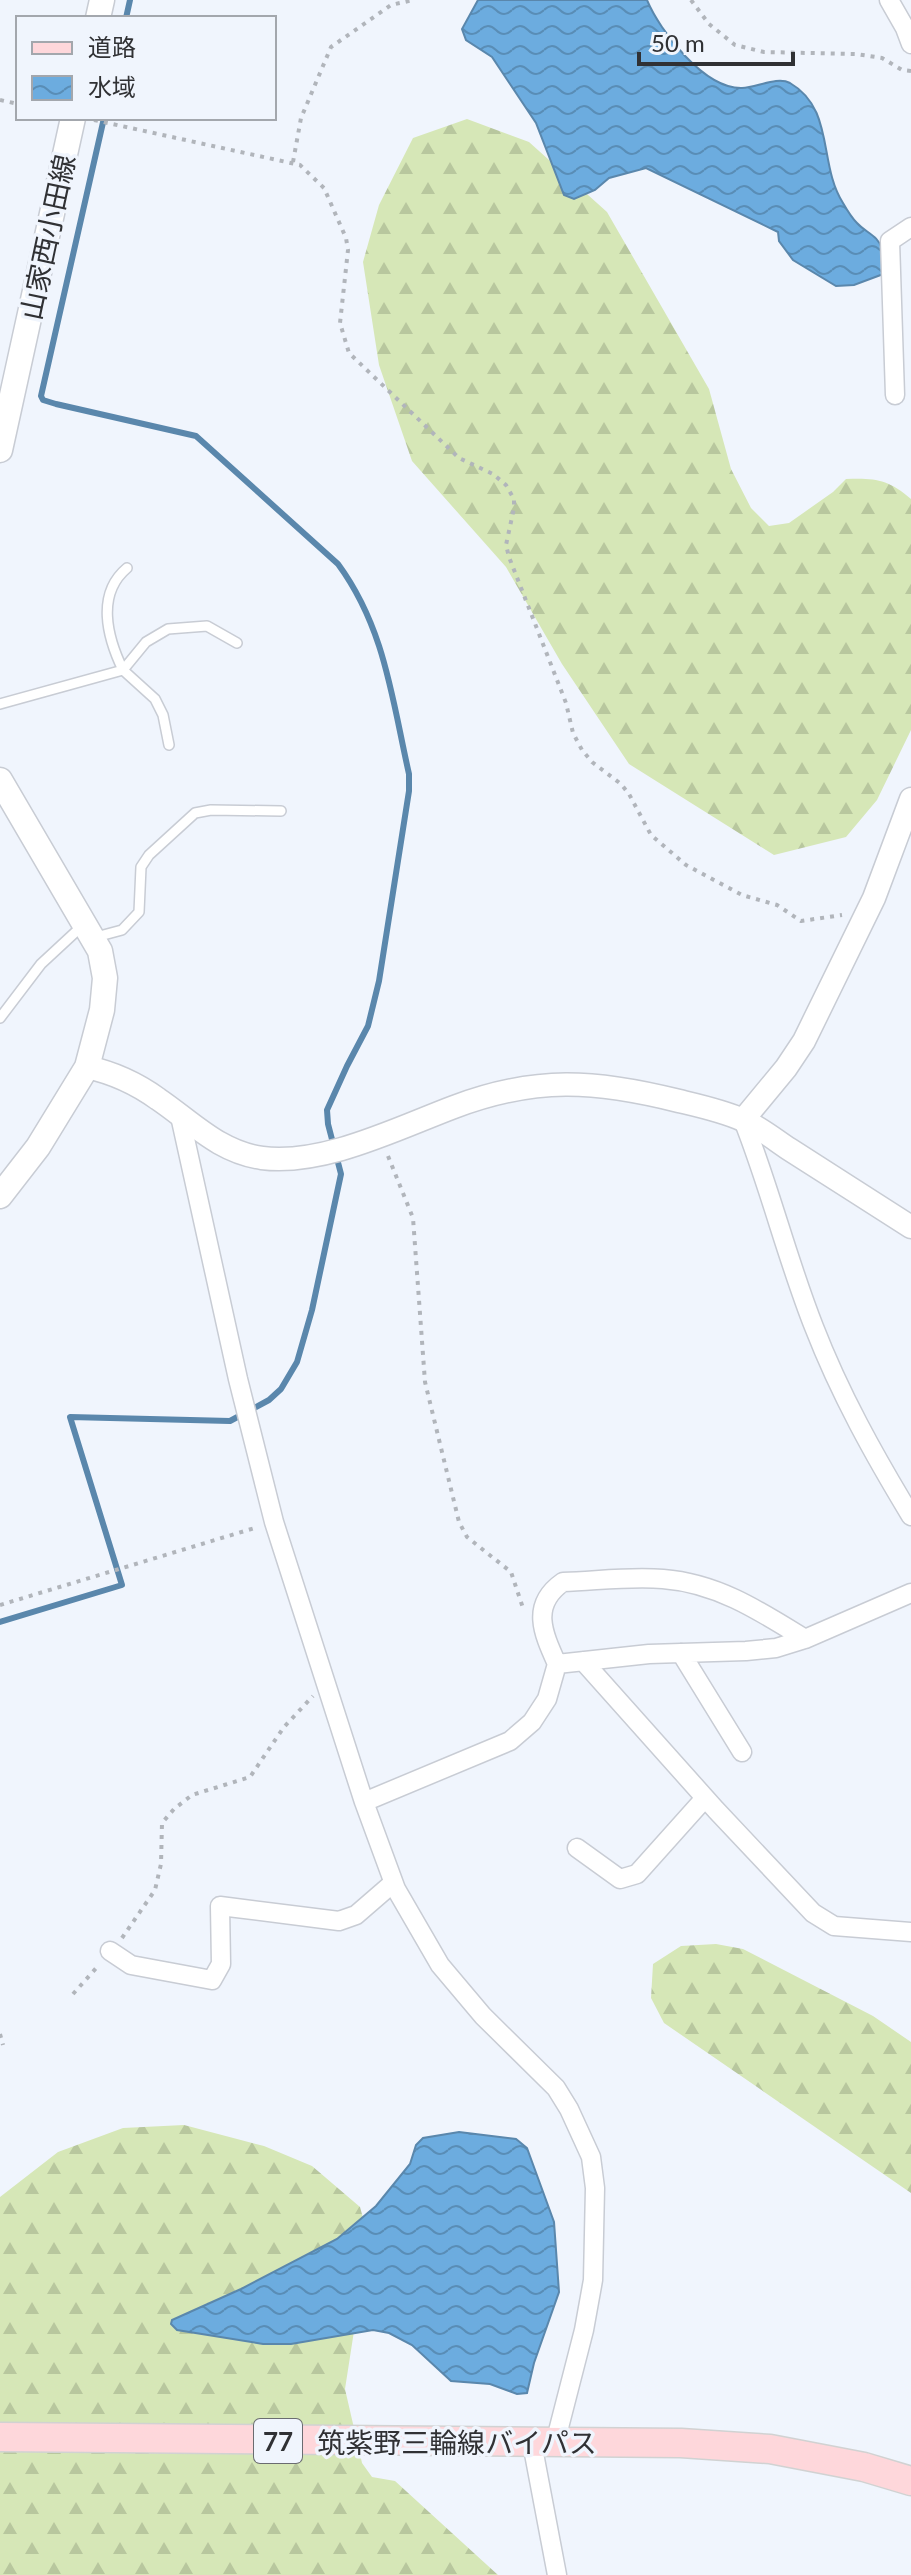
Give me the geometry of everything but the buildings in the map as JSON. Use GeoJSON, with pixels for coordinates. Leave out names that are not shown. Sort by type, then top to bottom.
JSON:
{"type":"FeatureCollection","features":[{"type":"Feature","properties":{"kind":"main road","name":"山家西小田線"},"geometry":{"type":"LineString","coordinates":[[0,450],[73,120]]}},
{"type":"Feature","properties":{"kind":"main road"},"geometry":{"type":"LineString","coordinates":[[0,780],[100,951],[105,978],[102,1010],[87,1067],[38,1147],[0,1196]]}},
{"type":"Feature","properties":{"kind":"main road","name":"筑紫野三輪線バイパス"},"geometry":{"type":"LineString","coordinates":[[0,2437],[681,2443],[770,2449],[864,2467],[911,2481]]}},
{"type":"Feature","properties":{"kind":"street"},"geometry":{"type":"LineString","coordinates":[[889,0],[911,44]]}},
{"type":"Feature","properties":{"kind":"street"},"geometry":{"type":"LineString","coordinates":[[895,395],[890,241],[911,227]]}},
{"type":"Feature","properties":{"kind":"street"},"geometry":{"type":"LineString","coordinates":[[743,1120],[804,1041],[868,911],[911,799]]}},
{"type":"Feature","properties":{"kind":"street"},"geometry":{"type":"LineString","coordinates":[[87,1067],[125,1078],[222,1145],[262,1158],[306,1156],[378,1136],[496,1092],[551,1083],[591,1084],[648,1093],[743,1120],[911,1227]]}},
{"type":"Feature","properties":{"kind":"street"},"geometry":{"type":"LineString","coordinates":[[180,1116],[238,1379],[274,1522],[393,1883],[440,1965],[483,2016],[556,2088],[591,2157],[595,2188],[593,2280],[584,2330],[544,2443],[557,2575]]}},
{"type":"Feature","properties":{"kind":"street"},"geometry":{"type":"LineString","coordinates":[[743,1120],[759,1160],[781,1235],[835,1380],[911,1516]]}},
{"type":"Feature","properties":{"kind":"street"},"geometry":{"type":"LineString","coordinates":[[364,1802],[510,1741],[532,1722],[547,1699],[557,1664],[542,1622],[542,1610],[545,1599],[563,1582],[642,1578],[698,1585],[754,1607],[805,1639]]}},
{"type":"Feature","properties":{"kind":"street"},"geometry":{"type":"LineString","coordinates":[[557,1664],[649,1654],[776,1648],[805,1639],[911,1593]]}},
{"type":"Feature","properties":{"kind":"street"},"geometry":{"type":"LineString","coordinates":[[681,1653],[742,1752]]}},
{"type":"Feature","properties":{"kind":"street"},"geometry":{"type":"LineString","coordinates":[[583,1661],[813,1913],[834,1926],[911,1932]]}},
{"type":"Feature","properties":{"kind":"street"},"geometry":{"type":"LineString","coordinates":[[577,1848],[620,1879],[637,1874],[705,1798]]}},
{"type":"Feature","properties":{"kind":"street"},"geometry":{"type":"LineString","coordinates":[[110,1951],[131,1965],[212,1980],[221,1964],[220,1906],[339,1921],[356,1915],[393,1883]]}},
{"type":"Feature","properties":{"kind":"lane"},"geometry":{"type":"LineString","coordinates":[[127,568],[117,576],[106,606],[112,648],[123,670],[155,699],[163,715],[169,745]]}},
{"type":"Feature","properties":{"kind":"lane"},"geometry":{"type":"LineString","coordinates":[[0,704],[123,670],[146,642],[168,629],[207,626],[237,643]]}},
{"type":"Feature","properties":{"kind":"lane"},"geometry":{"type":"LineString","coordinates":[[0,1018],[41,964],[88,931],[122,930],[139,912],[141,867],[149,855],[195,813],[211,810],[281,811]]}},
{"type":"Feature","properties":{"kind":"path"},"geometry":{"type":"LineString","coordinates":[[293,163],[301,118],[331,47],[391,5],[413,0]]}},
{"type":"Feature","properties":{"kind":"path"},"geometry":{"type":"LineString","coordinates":[[691,0],[709,24],[735,45],[764,52],[856,54],[882,58],[902,70],[911,71]]}},
{"type":"Feature","properties":{"kind":"path"},"geometry":{"type":"LineString","coordinates":[[92,120],[300,165],[324,188],[346,238],[348,250],[340,323],[349,353],[459,458],[493,474],[506,485],[514,499],[506,545],[509,557],[566,703],[573,733],[582,750],[629,794],[651,835],[686,865],[712,881],[742,895],[777,905],[801,921],[868,911]]}},
{"type":"Feature","properties":{"kind":"path"},"geometry":{"type":"LineString","coordinates":[[378,1136],[390,1158],[413,1218],[425,1382],[459,1522],[467,1537],[511,1572],[523,1608],[537,1633],[548,1642]]}},
{"type":"Feature","properties":{"kind":"path"},"geometry":{"type":"LineString","coordinates":[[0,1605],[274,1522]]}},
{"type":"Feature","properties":{"kind":"path"},"geometry":{"type":"LineString","coordinates":[[73,1994],[131,1927],[155,1890],[161,1864],[162,1823],[192,1795],[250,1777],[284,1727],[310,1698],[328,1689]]}},
{"type":"Feature","properties":{"kind":"path"},"geometry":{"type":"LineString","coordinates":[[0,2034],[3,2045]]}},
{"type":"Feature","properties":{"kind":"green space"},"geometry":{"type":"Polygon","coordinates":[[[467,119],[529,142],[607,212],[709,389],[731,469],[751,508],[769,526],[789,523],[846,479],[881,481],[911,499],[911,730],[877,800],[846,837],[774,855],[629,764],[562,664],[506,567],[412,461],[379,365],[363,262],[379,205],[413,138],[467,119]]]}},
{"type":"Feature","properties":{"kind":"green space"},"geometry":{"type":"Polygon","coordinates":[[[716,1944],[743,1949],[873,2016],[911,2042],[911,2193],[664,2023],[651,1998],[653,1964],[681,1946],[716,1944]]]}},
{"type":"Feature","properties":{"kind":"green space"},"geometry":{"type":"Polygon","coordinates":[[[184,2125],[264,2146],[312,2166],[360,2207],[373,2254],[354,2331],[345,2389],[362,2463],[372,2477],[395,2481],[498,2575],[0,2575],[0,2197],[58,2152],[123,2128],[184,2125]]]}},
{"type":"Feature","properties":{"kind":"water"},"geometry":{"type":"Polygon","coordinates":[[[478,0],[647,0],[673,42],[713,79],[742,88],[779,81],[790,83],[814,107],[835,188],[853,219],[880,244],[886,273],[854,285],[836,286],[793,260],[779,241],[778,232],[646,168],[609,178],[595,190],[574,199],[564,195],[536,123],[492,57],[466,40],[462,29],[478,0]]]}},
{"type":"Feature","properties":{"kind":"water"},"geometry":{"type":"Polygon","coordinates":[[[459,2132],[516,2139],[527,2148],[554,2222],[559,2292],[527,2393],[517,2394],[490,2384],[451,2381],[412,2345],[389,2333],[373,2330],[291,2344],[263,2344],[177,2330],[171,2324],[172,2320],[241,2289],[337,2239],[376,2206],[410,2164],[416,2145],[423,2138],[459,2132]]]}},
{"type":"Feature","properties":{"kind":"waterway"},"geometry":{"type":"LineString","coordinates":[[126,16],[130,0]]}},
{"type":"Feature","properties":{"kind":"waterway"},"geometry":{"type":"LineString","coordinates":[[0,1622],[122,1585],[70,1417],[230,1421],[269,1400],[281,1389],[297,1362],[312,1310],[341,1174],[327,1110],[368,1026],[379,981],[409,791],[409,774],[377,639],[367,613],[338,564],[196,436],[56,404],[43,400],[41,396],[104,120]]}}]}
